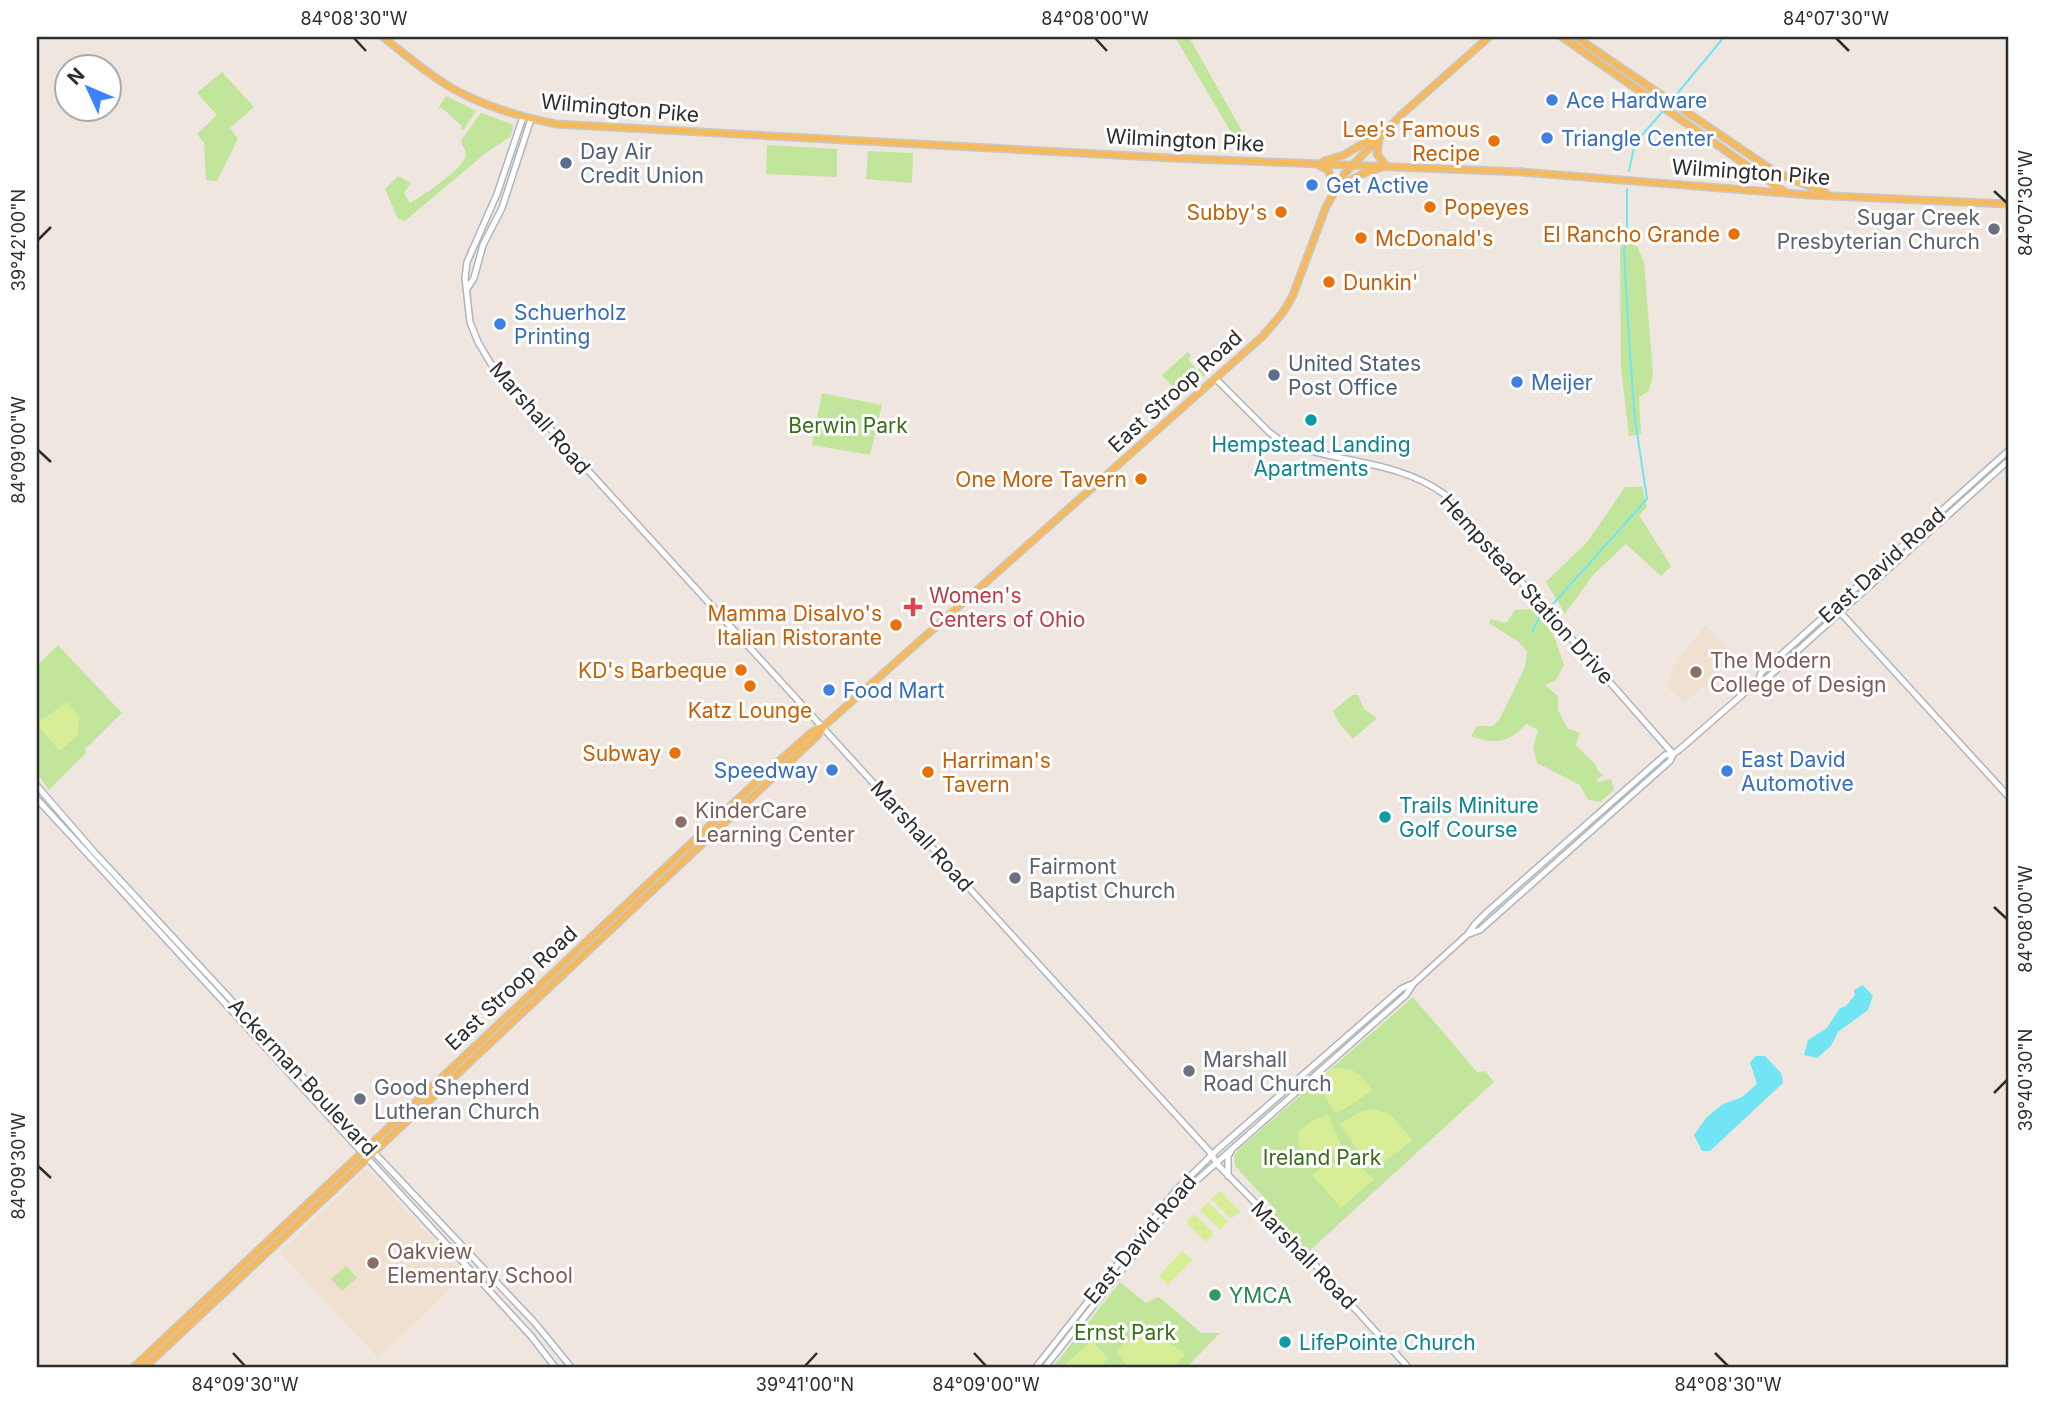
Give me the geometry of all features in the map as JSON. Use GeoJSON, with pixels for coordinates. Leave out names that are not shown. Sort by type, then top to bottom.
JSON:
{"type":"FeatureCollection","features":[{"type":"Feature","properties":{"kind":"main road","name":"Wilmington Pike"},"geometry":{"type":"LineString","coordinates":[[383,37],[447,85],[473,99],[527,118],[556,124],[1188,159],[1353,164],[1556,175],[1834,196],[2008,204]]}},
{"type":"Feature","properties":{"kind":"main road","name":"East Stroop Road"},"geometry":{"type":"LineString","coordinates":[[134,1367],[365,1156],[374,1153],[817,736],[824,726],[1263,336],[1288,305],[1335,189],[1353,164],[1385,130],[1489,37]]}},
{"type":"Feature","properties":{"kind":"main road"},"geometry":{"type":"LineString","coordinates":[[1562,37],[1723,137],[1774,172],[1834,196]]}},
{"type":"Feature","properties":{"kind":"main road"},"geometry":{"type":"LineString","coordinates":[[1576,37],[1667,104],[1717,145],[1786,192]]}},
{"type":"Feature","properties":{"kind":"main road"},"geometry":{"type":"LineString","coordinates":[[1315,163],[1343,155],[1385,130]]}},
{"type":"Feature","properties":{"kind":"main road"},"geometry":{"type":"LineString","coordinates":[[1717,145],[1723,137]]}},
{"type":"Feature","properties":{"kind":"main road"},"geometry":{"type":"LineString","coordinates":[[1315,163],[1328,170],[1335,189],[1364,173],[1386,166],[1377,154],[1379,138]]}},
{"type":"Feature","properties":{"kind":"main road"},"geometry":{"type":"LineString","coordinates":[[1768,180],[1774,172]]}},
{"type":"Feature","properties":{"kind":"main road","name":"East Stroop Road"},"geometry":{"type":"LineString","coordinates":[[145,1367],[365,1156],[368,1147],[769,770],[812,732],[824,726]]}},
{"type":"Feature","properties":{"kind":"street","name":"Marshall Road"},"geometry":{"type":"LineString","coordinates":[[527,118],[467,262],[465,278],[470,322],[491,364],[824,726],[1216,1162],[1296,1244],[1408,1367]]}},
{"type":"Feature","properties":{"kind":"street","name":"Hempstead Station Drive"},"geometry":{"type":"LineString","coordinates":[[1216,379],[1269,432],[1283,442],[1403,473],[1424,481],[1444,494],[1673,754]]}},
{"type":"Feature","properties":{"kind":"street","name":"East David Road"},"geometry":{"type":"LineString","coordinates":[[1758,681],[1761,673],[2008,451]]}},
{"type":"Feature","properties":{"kind":"street","name":"East David Road"},"geometry":{"type":"LineString","coordinates":[[1045,1367],[1174,1205],[1216,1162],[1406,995],[1413,984],[1468,934],[1475,924],[1665,755],[1673,754],[1758,681],[1766,679],[2008,461]]}},
{"type":"Feature","properties":{"kind":"street"},"geometry":{"type":"LineString","coordinates":[[1835,607],[2008,796]]}},
{"type":"Feature","properties":{"kind":"street","name":"Ackerman Boulevard"},"geometry":{"type":"LineString","coordinates":[[37,786],[95,853],[548,1337],[572,1367]]}},
{"type":"Feature","properties":{"kind":"street","name":"Ackerman Boulevard"},"geometry":{"type":"LineString","coordinates":[[37,800],[540,1346],[555,1367]]}},
{"type":"Feature","properties":{"kind":"street","name":"East David Road"},"geometry":{"type":"LineString","coordinates":[[1036,1367],[1168,1199],[1212,1156],[1401,989],[1413,984]]}},
{"type":"Feature","properties":{"kind":"street"},"geometry":{"type":"LineString","coordinates":[[1228,1175],[1228,1156],[1233,1148]]}},
{"type":"Feature","properties":{"kind":"street"},"geometry":{"type":"LineString","coordinates":[[439,1237],[446,1229]]}},
{"type":"Feature","properties":{"kind":"street"},"geometry":{"type":"LineString","coordinates":[[468,1268],[476,1261]]}},
{"type":"Feature","properties":{"kind":"street"},"geometry":{"type":"LineString","coordinates":[[1083,1307],[1090,1312]]}},
{"type":"Feature","properties":{"kind":"shaded area","name":"The Modern College of Design"},"geometry":{"type":"Polygon","coordinates":[[[1706,625],[1735,658],[1684,703],[1666,686],[1683,653],[1706,625]]]}},
{"type":"Feature","properties":{"kind":"shaded area","name":"Oakview Elementary School"},"geometry":{"type":"Polygon","coordinates":[[[367,1169],[465,1274],[378,1358],[280,1252],[367,1169]]]}},
{"type":"Feature","properties":{"kind":"green space"},"geometry":{"type":"Polygon","coordinates":[[[1175,37],[1189,37],[1251,147],[1242,151],[1175,37]]]}},
{"type":"Feature","properties":{"kind":"green space"},"geometry":{"type":"Polygon","coordinates":[[[222,72],[254,107],[230,128],[238,139],[217,181],[206,180],[204,143],[197,134],[217,115],[197,93],[222,72]]]}},
{"type":"Feature","properties":{"kind":"green space"},"geometry":{"type":"Polygon","coordinates":[[[446,96],[476,111],[463,130],[442,108],[438,109],[446,96]]]}},
{"type":"Feature","properties":{"kind":"green space"},"geometry":{"type":"Polygon","coordinates":[[[481,113],[512,124],[511,136],[487,152],[405,221],[398,219],[385,189],[398,176],[411,183],[404,193],[410,203],[443,181],[464,159],[466,153],[462,139],[481,113]]]}},
{"type":"Feature","properties":{"kind":"green space"},"geometry":{"type":"Polygon","coordinates":[[[767,145],[837,149],[837,177],[766,174],[767,145]]]}},
{"type":"Feature","properties":{"kind":"green space"},"geometry":{"type":"Polygon","coordinates":[[[868,151],[913,153],[912,183],[866,179],[868,151]]]}},
{"type":"Feature","properties":{"kind":"green space"},"geometry":{"type":"Polygon","coordinates":[[[1623,242],[1637,246],[1644,262],[1653,374],[1649,391],[1639,397],[1641,434],[1629,436],[1621,367],[1620,248],[1623,242]]]}},
{"type":"Feature","properties":{"kind":"green space"},"geometry":{"type":"Polygon","coordinates":[[[1188,352],[1191,356],[1188,359],[1197,370],[1201,367],[1207,373],[1181,396],[1162,375],[1188,352]]]}},
{"type":"Feature","properties":{"kind":"green space","name":"Berwin Park"},"geometry":{"type":"Polygon","coordinates":[[[822,393],[882,405],[870,455],[812,445],[822,393]]]}},
{"type":"Feature","properties":{"kind":"green space"},"geometry":{"type":"Polygon","coordinates":[[[1625,487],[1642,487],[1647,507],[1639,515],[1671,566],[1661,576],[1626,544],[1594,574],[1565,614],[1546,582],[1588,541],[1625,487]]]}},
{"type":"Feature","properties":{"kind":"green space"},"geometry":{"type":"Polygon","coordinates":[[[1533,609],[1553,633],[1564,665],[1556,680],[1545,685],[1558,696],[1558,710],[1568,729],[1580,733],[1576,745],[1603,775],[1597,782],[1611,779],[1614,790],[1600,802],[1588,800],[1580,785],[1537,763],[1533,748],[1538,730],[1526,724],[1507,739],[1487,741],[1471,736],[1477,726],[1493,726],[1499,720],[1525,667],[1527,652],[1520,643],[1489,623],[1491,619],[1506,623],[1515,610],[1533,609]]]}},
{"type":"Feature","properties":{"kind":"green space"},"geometry":{"type":"Polygon","coordinates":[[[58,645],[122,713],[49,790],[37,773],[37,666],[58,645]]]}},
{"type":"Feature","properties":{"kind":"green space"},"geometry":{"type":"Polygon","coordinates":[[[1352,695],[1358,695],[1364,709],[1377,718],[1353,739],[1333,711],[1352,695]]]}},
{"type":"Feature","properties":{"kind":"green space"},"geometry":{"type":"Polygon","coordinates":[[[67,702],[79,716],[78,735],[60,751],[38,723],[67,702]]]}},
{"type":"Feature","properties":{"kind":"green space","name":"Ireland Park"},"geometry":{"type":"Polygon","coordinates":[[[1413,997],[1477,1072],[1485,1071],[1494,1082],[1305,1255],[1278,1226],[1271,1205],[1235,1166],[1234,1156],[1413,997]]]}},
{"type":"Feature","properties":{"kind":"green space"},"geometry":{"type":"Polygon","coordinates":[[[1333,1068],[1356,1072],[1372,1091],[1338,1113],[1334,1112],[1317,1083],[1333,1068]]]}},
{"type":"Feature","properties":{"kind":"green space"},"geometry":{"type":"Polygon","coordinates":[[[1374,1109],[1390,1114],[1413,1140],[1375,1169],[1370,1168],[1340,1124],[1360,1112],[1374,1109]]]}},
{"type":"Feature","properties":{"kind":"green space"},"geometry":{"type":"Polygon","coordinates":[[[1328,1114],[1343,1150],[1311,1163],[1299,1145],[1299,1131],[1328,1114]]]}},
{"type":"Feature","properties":{"kind":"green space"},"geometry":{"type":"Polygon","coordinates":[[[1346,1161],[1359,1166],[1374,1179],[1341,1208],[1312,1175],[1328,1165],[1346,1161]]]}},
{"type":"Feature","properties":{"kind":"green space"},"geometry":{"type":"Polygon","coordinates":[[[1220,1191],[1240,1211],[1231,1219],[1211,1199],[1220,1191]]]}},
{"type":"Feature","properties":{"kind":"green space"},"geometry":{"type":"Polygon","coordinates":[[[1208,1202],[1228,1222],[1220,1230],[1200,1210],[1208,1202]]]}},
{"type":"Feature","properties":{"kind":"green space"},"geometry":{"type":"Polygon","coordinates":[[[1194,1214],[1214,1234],[1206,1242],[1186,1222],[1194,1214]]]}},
{"type":"Feature","properties":{"kind":"green space"},"geometry":{"type":"Polygon","coordinates":[[[1182,1251],[1192,1260],[1168,1285],[1159,1276],[1182,1251]]]}},
{"type":"Feature","properties":{"kind":"green space"},"geometry":{"type":"Polygon","coordinates":[[[346,1266],[357,1278],[342,1291],[331,1279],[346,1266]]]}},
{"type":"Feature","properties":{"kind":"green space","name":"Ernst Park"},"geometry":{"type":"Polygon","coordinates":[[[1120,1282],[1146,1303],[1158,1297],[1163,1300],[1201,1333],[1220,1333],[1190,1364],[1193,1367],[1053,1367],[1120,1282]]]}},
{"type":"Feature","properties":{"kind":"green space"},"geometry":{"type":"Polygon","coordinates":[[[1140,1336],[1165,1340],[1185,1355],[1174,1367],[1128,1367],[1117,1352],[1124,1343],[1140,1336]]]}},
{"type":"Feature","properties":{"kind":"green space"},"geometry":{"type":"Polygon","coordinates":[[[1090,1342],[1108,1358],[1100,1367],[1062,1367],[1090,1342]]]}},
{"type":"Feature","properties":{"kind":"water"},"geometry":{"type":"Polygon","coordinates":[[[1863,985],[1873,996],[1868,1010],[1838,1032],[1831,1046],[1817,1058],[1804,1055],[1808,1040],[1827,1028],[1840,1008],[1846,1006],[1855,995],[1854,990],[1863,985]]]}},
{"type":"Feature","properties":{"kind":"water"},"geometry":{"type":"Polygon","coordinates":[[[1756,1056],[1765,1056],[1781,1073],[1783,1083],[1710,1151],[1702,1151],[1694,1135],[1707,1117],[1723,1104],[1742,1097],[1757,1084],[1750,1062],[1756,1056]]]}},
{"type":"Feature","properties":{"kind":"waterway"},"geometry":{"type":"LineString","coordinates":[[1667,106],[1724,37]]}},
{"type":"Feature","properties":{"kind":"waterway"},"geometry":{"type":"LineString","coordinates":[[1629,171],[1635,143],[1664,110]]}},
{"type":"Feature","properties":{"kind":"waterway"},"geometry":{"type":"LineString","coordinates":[[1552,605],[1647,499],[1635,419],[1630,355],[1624,253],[1627,189]]}},
{"type":"Feature","properties":{"kind":"waterway"},"geometry":{"type":"LineString","coordinates":[[1532,632],[1541,614]]}},
{"type":"Feature","properties":{"kind":"place","name":"Ace Hardware"},"geometry":{"type":"Point","coordinates":[1552,100]}},
{"type":"Feature","properties":{"kind":"place","name":"Triangle Center"},"geometry":{"type":"Point","coordinates":[1547,138]}},
{"type":"Feature","properties":{"kind":"place","name":"Lee's Famous Recipe"},"geometry":{"type":"Point","coordinates":[1494,141]}},
{"type":"Feature","properties":{"kind":"place","name":"Day Air Credit Union"},"geometry":{"type":"Point","coordinates":[566,163]}},
{"type":"Feature","properties":{"kind":"place","name":"Get Active"},"geometry":{"type":"Point","coordinates":[1312,185]}},
{"type":"Feature","properties":{"kind":"place","name":"Popeyes"},"geometry":{"type":"Point","coordinates":[1430,207]}},
{"type":"Feature","properties":{"kind":"place","name":"Subby's"},"geometry":{"type":"Point","coordinates":[1281,212]}},
{"type":"Feature","properties":{"kind":"place","name":"Sugar Creek Presbyterian Church"},"geometry":{"type":"Point","coordinates":[1994,229]}},
{"type":"Feature","properties":{"kind":"place","name":"El Rancho Grande"},"geometry":{"type":"Point","coordinates":[1734,234]}},
{"type":"Feature","properties":{"kind":"place","name":"McDonald's"},"geometry":{"type":"Point","coordinates":[1361,238]}},
{"type":"Feature","properties":{"kind":"place","name":"Dunkin'"},"geometry":{"type":"Point","coordinates":[1329,282]}},
{"type":"Feature","properties":{"kind":"place","name":"Schuerholz Printing"},"geometry":{"type":"Point","coordinates":[500,324]}},
{"type":"Feature","properties":{"kind":"place","name":"United States Post Office"},"geometry":{"type":"Point","coordinates":[1274,375]}},
{"type":"Feature","properties":{"kind":"place","name":"Meijer"},"geometry":{"type":"Point","coordinates":[1517,382]}},
{"type":"Feature","properties":{"kind":"place","name":"Hempstead Landing Apartments"},"geometry":{"type":"Point","coordinates":[1311,420]}},
{"type":"Feature","properties":{"kind":"place","name":"One More Tavern"},"geometry":{"type":"Point","coordinates":[1141,479]}},
{"type":"Feature","properties":{"kind":"place","name":"Women's Centers of Ohio"},"geometry":{"type":"Point","coordinates":[913,607]}},
{"type":"Feature","properties":{"kind":"place","name":"Mamma Disalvo's Italian Ristorante"},"geometry":{"type":"Point","coordinates":[896,625]}},
{"type":"Feature","properties":{"kind":"place","name":"KD's Barbeque"},"geometry":{"type":"Point","coordinates":[741,670]}},
{"type":"Feature","properties":{"kind":"place","name":"The Modern College of Design"},"geometry":{"type":"Point","coordinates":[1696,672]}},
{"type":"Feature","properties":{"kind":"place","name":"Katz Lounge"},"geometry":{"type":"Point","coordinates":[750,686]}},
{"type":"Feature","properties":{"kind":"place","name":"Food Mart"},"geometry":{"type":"Point","coordinates":[829,690]}},
{"type":"Feature","properties":{"kind":"place","name":"Subway"},"geometry":{"type":"Point","coordinates":[675,753]}},
{"type":"Feature","properties":{"kind":"place","name":"Speedway"},"geometry":{"type":"Point","coordinates":[832,770]}},
{"type":"Feature","properties":{"kind":"place","name":"East David Automotive"},"geometry":{"type":"Point","coordinates":[1727,771]}},
{"type":"Feature","properties":{"kind":"place","name":"Harriman's Tavern"},"geometry":{"type":"Point","coordinates":[928,772]}},
{"type":"Feature","properties":{"kind":"place","name":"Trails Miniture Golf Course"},"geometry":{"type":"Point","coordinates":[1385,817]}},
{"type":"Feature","properties":{"kind":"place","name":"KinderCare Learning Center"},"geometry":{"type":"Point","coordinates":[681,822]}},
{"type":"Feature","properties":{"kind":"place","name":"Fairmont Baptist Church"},"geometry":{"type":"Point","coordinates":[1015,878]}},
{"type":"Feature","properties":{"kind":"place","name":"Marshall Road Church"},"geometry":{"type":"Point","coordinates":[1189,1071]}},
{"type":"Feature","properties":{"kind":"place","name":"Good Shepherd Lutheran Church"},"geometry":{"type":"Point","coordinates":[360,1099]}},
{"type":"Feature","properties":{"kind":"place","name":"Oakview Elementary School"},"geometry":{"type":"Point","coordinates":[373,1263]}},
{"type":"Feature","properties":{"kind":"place","name":"YMCA"},"geometry":{"type":"Point","coordinates":[1215,1295]}},
{"type":"Feature","properties":{"kind":"place","name":"LifePointe Church"},"geometry":{"type":"Point","coordinates":[1285,1342]}}]}
